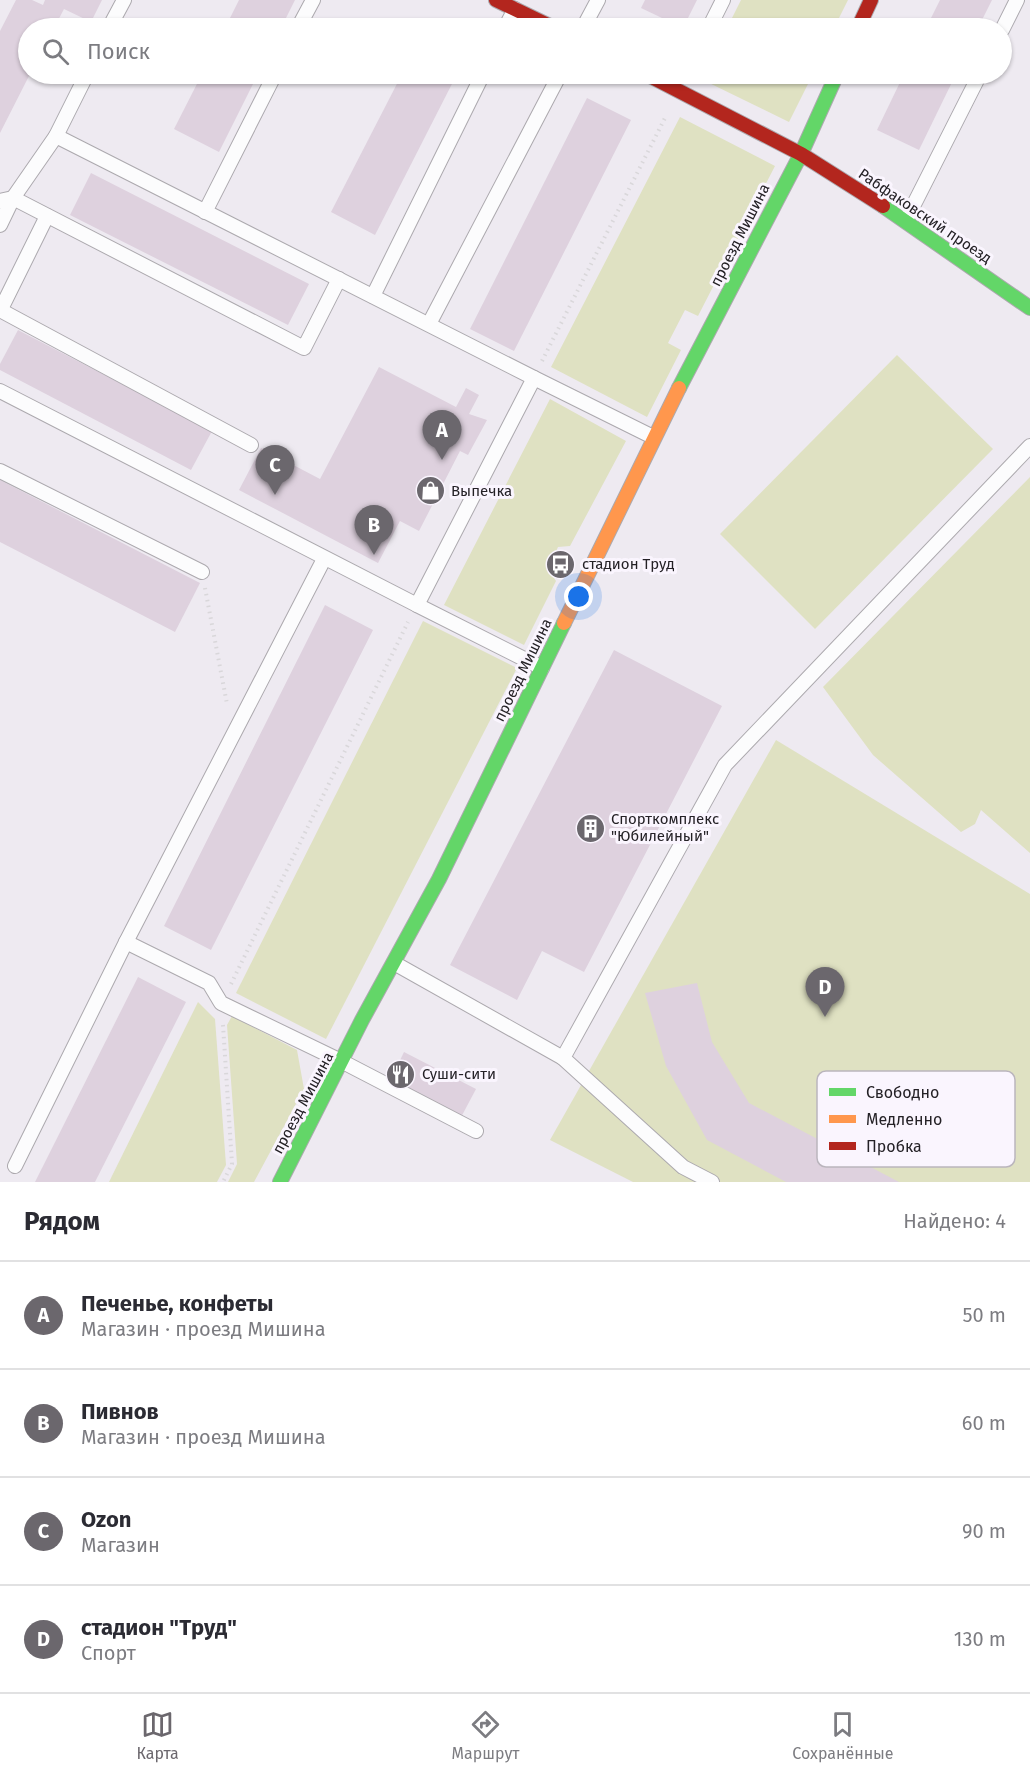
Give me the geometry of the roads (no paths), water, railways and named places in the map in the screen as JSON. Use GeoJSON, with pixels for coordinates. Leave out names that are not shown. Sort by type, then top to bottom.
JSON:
{"type":"FeatureCollection","features":[{"type":"Feature","properties":{"kind":"main road"},"geometry":{"type":"LineString","coordinates":[[496,0],[533,18]]}},
{"type":"Feature","properties":{"kind":"main road"},"geometry":{"type":"LineString","coordinates":[[863,18],[871,0]]}},
{"type":"Feature","properties":{"kind":"main road","name":"Рабфаковский проезд"},"geometry":{"type":"LineString","coordinates":[[676,84],[801,154],[906,220],[1030,308]]}},
{"type":"Feature","properties":{"kind":"main road","name":"проезд Мишина"},"geometry":{"type":"LineString","coordinates":[[280,1182],[439,879],[654,437],[801,154],[832,84]]}},
{"type":"Feature","properties":{"kind":"lane"},"geometry":{"type":"LineString","coordinates":[[114,18],[123,0]]}},
{"type":"Feature","properties":{"kind":"lane"},"geometry":{"type":"LineString","coordinates":[[303,18],[313,0]]}},
{"type":"Feature","properties":{"kind":"lane"},"geometry":{"type":"LineString","coordinates":[[588,18],[598,0]]}},
{"type":"Feature","properties":{"kind":"lane"},"geometry":{"type":"LineString","coordinates":[[714,18],[723,0]]}},
{"type":"Feature","properties":{"kind":"lane"},"geometry":{"type":"LineString","coordinates":[[1008,18],[1017,0]]}},
{"type":"Feature","properties":{"kind":"lane"},"geometry":{"type":"LineString","coordinates":[[510,18],[515,9]]}},
{"type":"Feature","properties":{"kind":"lane"},"geometry":{"type":"LineString","coordinates":[[0,225],[7,200],[56,136],[82,84]]}},
{"type":"Feature","properties":{"kind":"lane"},"geometry":{"type":"LineString","coordinates":[[205,212],[270,84]]}},
{"type":"Feature","properties":{"kind":"lane"},"geometry":{"type":"LineString","coordinates":[[374,296],[478,84]]}},
{"type":"Feature","properties":{"kind":"lane"},"geometry":{"type":"LineString","coordinates":[[429,324],[555,84]]}},
{"type":"Feature","properties":{"kind":"lane"},"geometry":{"type":"LineString","coordinates":[[906,220],[975,84]]}},
{"type":"Feature","properties":{"kind":"lane"},"geometry":{"type":"LineString","coordinates":[[56,136],[654,437]]}},
{"type":"Feature","properties":{"kind":"lane"},"geometry":{"type":"LineString","coordinates":[[7,200],[47,216],[304,348],[339,279]]}},
{"type":"Feature","properties":{"kind":"lane"},"geometry":{"type":"LineString","coordinates":[[47,216],[0,310],[251,446]]}},
{"type":"Feature","properties":{"kind":"lane"},"geometry":{"type":"LineString","coordinates":[[417,605],[534,378]]}},
{"type":"Feature","properties":{"kind":"lane"},"geometry":{"type":"LineString","coordinates":[[0,391],[324,559],[542,668]]}},
{"type":"Feature","properties":{"kind":"lane"},"geometry":{"type":"LineString","coordinates":[[563,1059],[725,765],[1030,446]]}},
{"type":"Feature","properties":{"kind":"lane"},"geometry":{"type":"LineString","coordinates":[[0,471],[202,572]]}},
{"type":"Feature","properties":{"kind":"lane"},"geometry":{"type":"LineString","coordinates":[[15,1166],[126,942],[324,559]]}},
{"type":"Feature","properties":{"kind":"lane"},"geometry":{"type":"LineString","coordinates":[[126,942],[208,983],[221,1003],[343,1062],[476,1131]]}},
{"type":"Feature","properties":{"kind":"lane"},"geometry":{"type":"LineString","coordinates":[[394,963],[563,1059],[683,1167],[712,1182]]}},
{"type":"Feature","properties":{"kind":"place","name":"Печенье, конфеты"},"geometry":{"type":"Point","coordinates":[442,460]}},
{"type":"Feature","properties":{"kind":"place","name":"Выпечка"},"geometry":{"type":"Point","coordinates":[430,491]}},
{"type":"Feature","properties":{"kind":"place","name":"Ozon"},"geometry":{"type":"Point","coordinates":[275,495]}},
{"type":"Feature","properties":{"kind":"place","name":"Пивнов"},"geometry":{"type":"Point","coordinates":[374,555]}},
{"type":"Feature","properties":{"kind":"place","name":"стадион Труд"},"geometry":{"type":"Point","coordinates":[561,564]}},
{"type":"Feature","properties":{"kind":"place","name":"Спорткомплекс \"Юбилейный\""},"geometry":{"type":"Point","coordinates":[590,828]}},
{"type":"Feature","properties":{"kind":"place","name":"стадион \"Труд\""},"geometry":{"type":"Point","coordinates":[825,1017]}},
{"type":"Feature","properties":{"kind":"place","name":"Суши-сити"},"geometry":{"type":"Point","coordinates":[401,1074]}}]}
